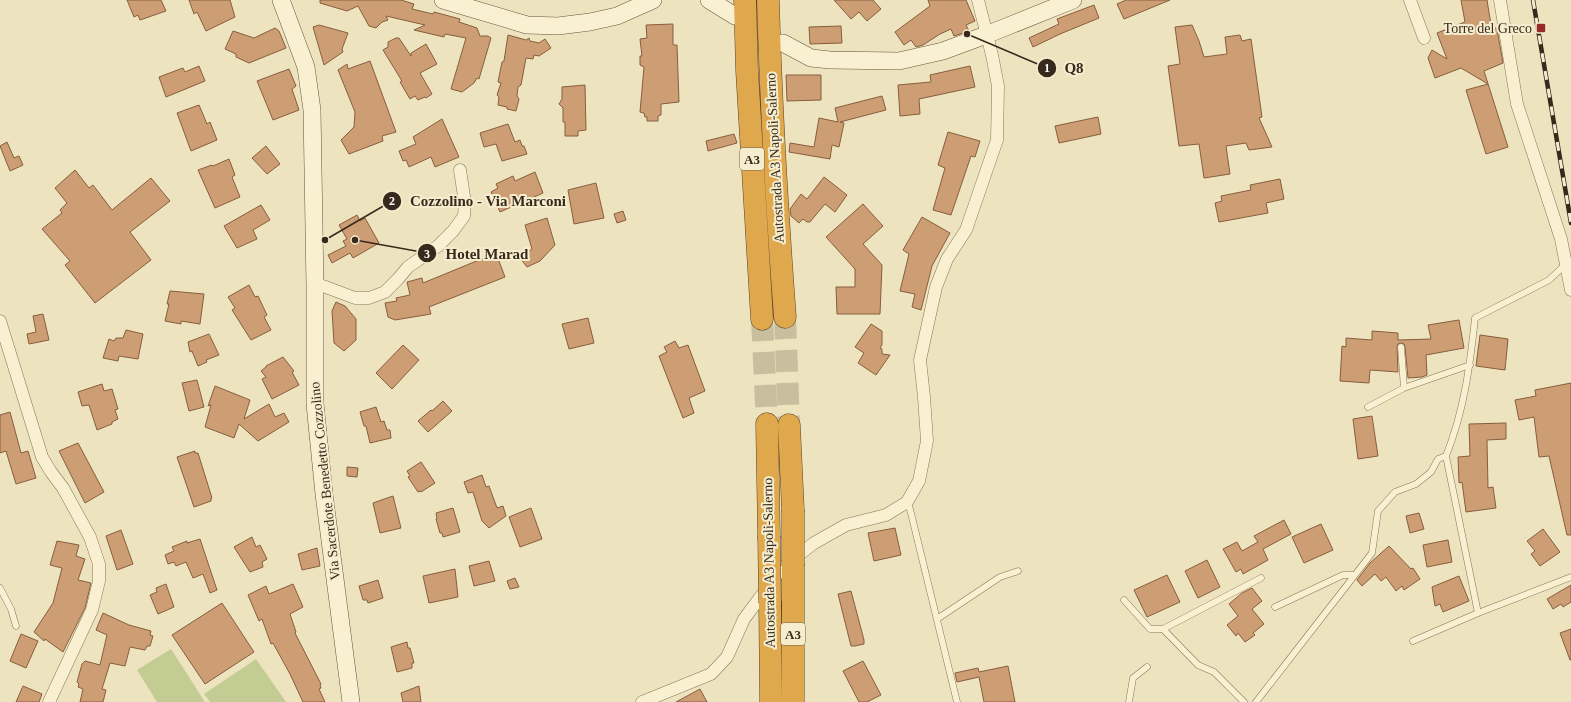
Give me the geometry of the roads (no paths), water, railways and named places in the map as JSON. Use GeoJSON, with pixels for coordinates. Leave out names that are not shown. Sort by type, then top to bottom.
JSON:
{"type":"FeatureCollection","features":[{"type":"Feature","properties":{"kind":"highway","name":"Autostrada A3 Napoli-Salerno"},"geometry":{"type":"LineString","coordinates":[[768,0],[778,224],[785,317]]}},
{"type":"Feature","properties":{"kind":"highway","name":"Autostrada A3 Napoli-Salerno"},"geometry":{"type":"LineString","coordinates":[[740,8],[748,93],[762,319]]}},
{"type":"Feature","properties":{"kind":"highway","name":"Autostrada A3 Napoli-Salerno"},"geometry":{"type":"LineString","coordinates":[[767,424],[771,702]]}},
{"type":"Feature","properties":{"kind":"highway","name":"Autostrada A3 Napoli-Salerno"},"geometry":{"type":"LineString","coordinates":[[789,425],[793,510],[794,702]]}},
{"type":"Feature","properties":{"kind":"main road","name":"Via Sacerdote Benedetto Cozzolino"},"geometry":{"type":"LineString","coordinates":[[281,0],[306,67],[312,110],[315,286],[315,404],[324,494],[351,702]]}},
{"type":"Feature","properties":{"kind":"main road"},"geometry":{"type":"LineString","coordinates":[[442,0],[527,25],[558,26],[590,22],[617,16],[653,0]]}},
{"type":"Feature","properties":{"kind":"main road"},"geometry":{"type":"LineString","coordinates":[[709,0],[740,8]]}},
{"type":"Feature","properties":{"kind":"main road"},"geometry":{"type":"LineString","coordinates":[[783,43],[811,58],[830,60],[899,61],[943,51],[1073,0]]}},
{"type":"Feature","properties":{"kind":"street"},"geometry":{"type":"LineString","coordinates":[[642,702],[711,674],[727,657],[744,619],[782,568],[814,543],[846,525],[886,515],[907,502],[920,481],[927,441],[920,360],[936,287],[946,259],[966,230],[997,140],[998,86],[978,0]]}},
{"type":"Feature","properties":{"kind":"street"},"geometry":{"type":"LineString","coordinates":[[1410,0],[1424,38]]}},
{"type":"Feature","properties":{"kind":"street"},"geometry":{"type":"LineString","coordinates":[[1500,0],[1517,104],[1561,239],[1571,290]]}},
{"type":"Feature","properties":{"kind":"street"},"geometry":{"type":"LineString","coordinates":[[315,286],[323,286],[355,298],[368,298],[385,292],[408,267],[438,246],[453,231],[464,216],[465,203],[460,170]]}},
{"type":"Feature","properties":{"kind":"street"},"geometry":{"type":"LineString","coordinates":[[0,321],[42,457],[67,495],[90,537],[99,564],[99,581],[92,610],[49,702]]}},
{"type":"Feature","properties":{"kind":"lane"},"geometry":{"type":"LineString","coordinates":[[1478,613],[1446,456],[1456,431],[1470,365],[1476,318],[1549,280],[1566,264]]}},
{"type":"Feature","properties":{"kind":"lane"},"geometry":{"type":"LineString","coordinates":[[1401,347],[1404,388]]}},
{"type":"Feature","properties":{"kind":"lane"},"geometry":{"type":"LineString","coordinates":[[1368,407],[1404,388],[1470,365]]}},
{"type":"Feature","properties":{"kind":"lane"},"geometry":{"type":"LineString","coordinates":[[1256,702],[1353,575],[1372,553],[1378,512],[1395,492],[1416,484],[1431,472],[1438,459],[1446,456]]}},
{"type":"Feature","properties":{"kind":"lane"},"geometry":{"type":"LineString","coordinates":[[907,502],[910,509],[957,702]]}},
{"type":"Feature","properties":{"kind":"lane"},"geometry":{"type":"LineString","coordinates":[[937,619],[1000,577],[1018,571]]}},
{"type":"Feature","properties":{"kind":"lane"},"geometry":{"type":"LineString","coordinates":[[1275,607],[1343,575],[1353,575]]}},
{"type":"Feature","properties":{"kind":"lane"},"geometry":{"type":"LineString","coordinates":[[1413,641],[1478,613],[1571,577]]}},
{"type":"Feature","properties":{"kind":"lane"},"geometry":{"type":"LineString","coordinates":[[1124,600],[1150,629],[1163,629],[1261,578]]}},
{"type":"Feature","properties":{"kind":"lane"},"geometry":{"type":"LineString","coordinates":[[0,588],[11,609],[16,626]]}},
{"type":"Feature","properties":{"kind":"lane"},"geometry":{"type":"LineString","coordinates":[[1163,629],[1198,665],[1214,672],[1244,702]]}},
{"type":"Feature","properties":{"kind":"lane"},"geometry":{"type":"LineString","coordinates":[[1129,702],[1133,678],[1147,666]]}},
{"type":"Feature","properties":{"kind":"tunnel"},"geometry":{"type":"LineString","coordinates":[[785,317],[789,425]]}},
{"type":"Feature","properties":{"kind":"tunnel"},"geometry":{"type":"LineString","coordinates":[[762,319],[767,424]]}},
{"type":"Feature","properties":{"kind":"railway"},"geometry":{"type":"LineString","coordinates":[[1533,0],[1571,223]]}},
{"type":"Feature","properties":{"kind":"place","name":"Torre del Greco"},"geometry":{"type":"Point","coordinates":[1541,28]}},
{"type":"Feature","properties":{"kind":"place","name":"Q8"},"geometry":{"type":"Point","coordinates":[967,34]}},
{"type":"Feature","properties":{"kind":"place","name":"Cozzolino - Via Marconi"},"geometry":{"type":"Point","coordinates":[325,240]}},
{"type":"Feature","properties":{"kind":"place","name":"Hotel Marad"},"geometry":{"type":"Point","coordinates":[355,240]}}]}
